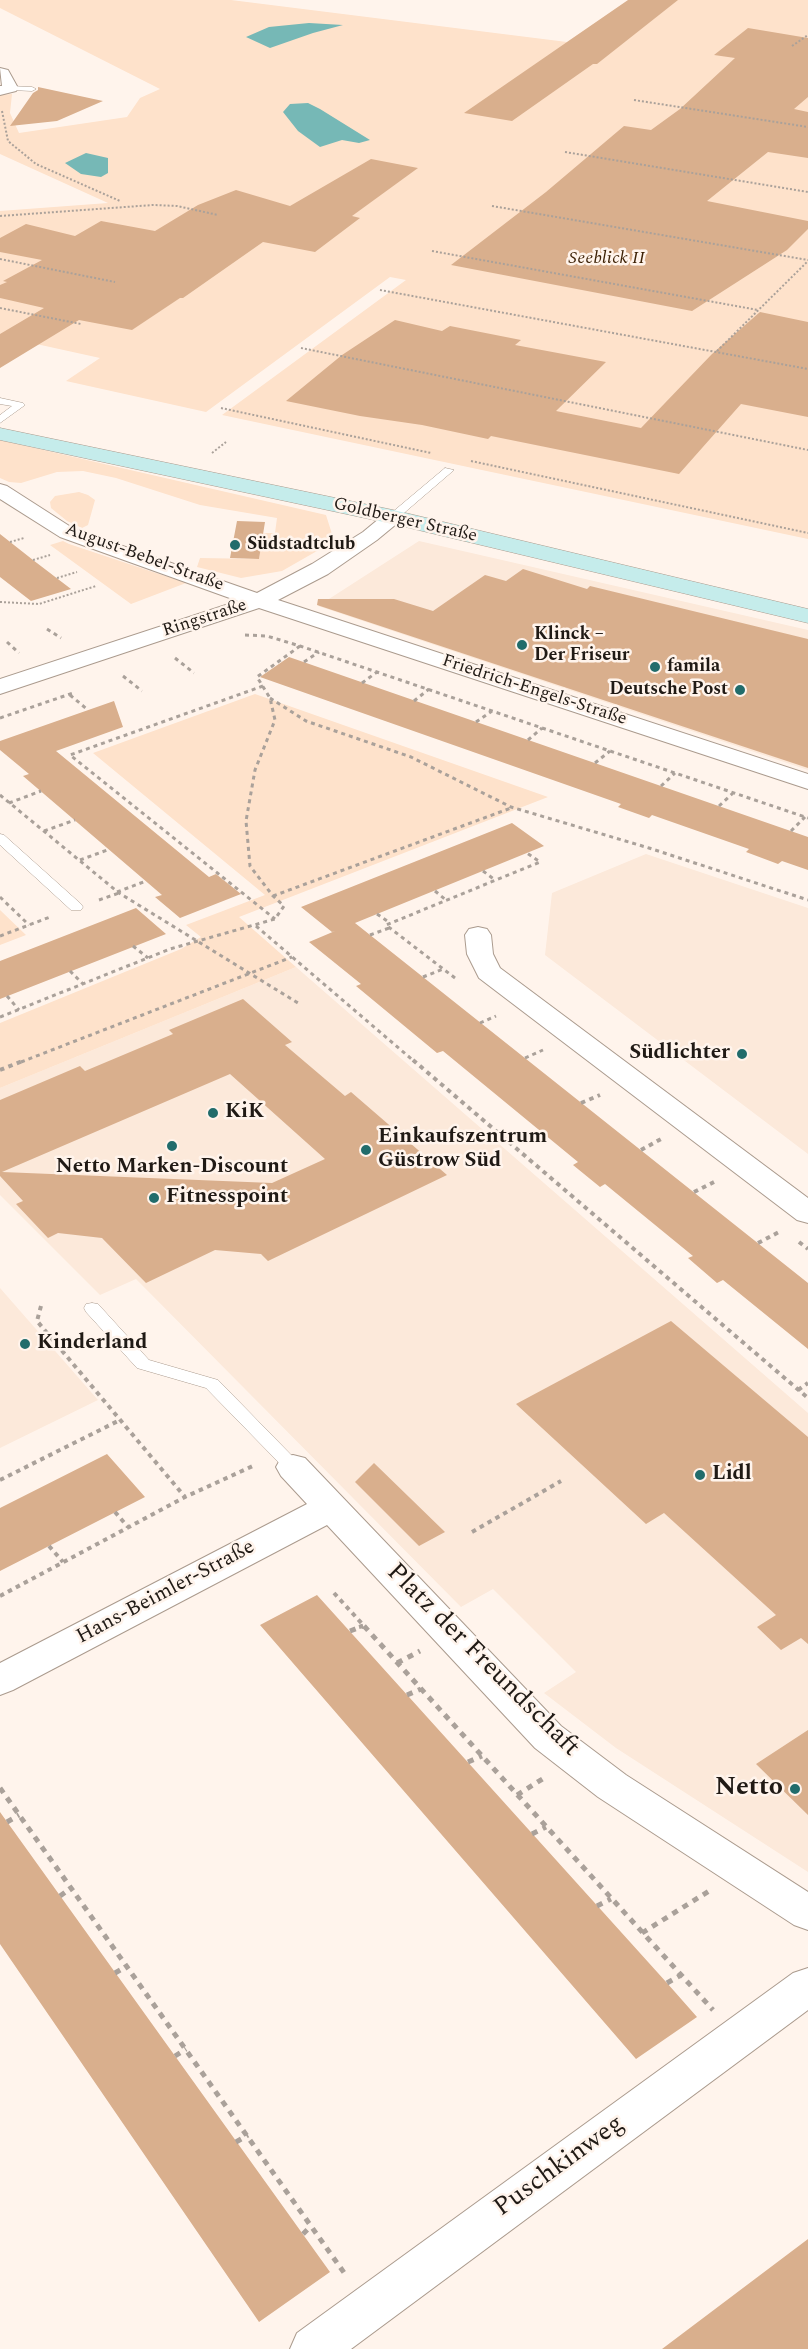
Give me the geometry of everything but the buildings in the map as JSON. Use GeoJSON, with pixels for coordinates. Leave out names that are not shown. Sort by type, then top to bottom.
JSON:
{"type":"FeatureCollection","features":[{"type":"Feature","properties":{"kind":"main road","name":"Goldberger Straße"},"geometry":{"type":"LineString","coordinates":[[0,434],[393,517],[808,616]]}},
{"type":"Feature","properties":{"kind":"street"},"geometry":{"type":"LineString","coordinates":[[0,72],[3,73],[5,90]]}},
{"type":"Feature","properties":{"kind":"street","name":"August-Bebel-Straße"},"geometry":{"type":"LineString","coordinates":[[0,490],[67,533],[260,601]]}},
{"type":"Feature","properties":{"kind":"street","name":"Ringstraße"},"geometry":{"type":"LineString","coordinates":[[0,687],[260,601],[320,569],[370,536],[393,517]]}},
{"type":"Feature","properties":{"kind":"street","name":"Friedrich-Engels-Straße"},"geometry":{"type":"LineString","coordinates":[[260,601],[808,782]]}},
{"type":"Feature","properties":{"kind":"street"},"geometry":{"type":"LineString","coordinates":[[478,935],[480,954],[489,972],[808,1213]]}},
{"type":"Feature","properties":{"kind":"street","name":"Platz der Freundschaft"},"geometry":{"type":"LineString","coordinates":[[286,1460],[548,1737],[612,1786],[808,1913]]}},
{"type":"Feature","properties":{"kind":"street","name":"Hans-Beimler-Straße"},"geometry":{"type":"LineString","coordinates":[[0,1680],[332,1507]]}},
{"type":"Feature","properties":{"kind":"street","name":"Puschkinweg"},"geometry":{"type":"LineString","coordinates":[[313,2349],[808,1986]]}},
{"type":"Feature","properties":{"kind":"lane"},"geometry":{"type":"LineString","coordinates":[[5,90],[32,89]]}},
{"type":"Feature","properties":{"kind":"lane"},"geometry":{"type":"LineString","coordinates":[[0,401],[20,405],[0,420]]}},
{"type":"Feature","properties":{"kind":"lane"},"geometry":{"type":"LineString","coordinates":[[393,517],[449,470]]}},
{"type":"Feature","properties":{"kind":"lane"},"geometry":{"type":"LineString","coordinates":[[0,838],[76,907]]}},
{"type":"Feature","properties":{"kind":"lane"},"geometry":{"type":"LineString","coordinates":[[92,1308],[143,1364],[212,1384],[286,1460]]}},
{"type":"Feature","properties":{"kind":"path"},"geometry":{"type":"LineString","coordinates":[[792,46],[808,35]]}},
{"type":"Feature","properties":{"kind":"path"},"geometry":{"type":"LineString","coordinates":[[5,90],[2,113],[8,141],[36,164],[120,201]]}},
{"type":"Feature","properties":{"kind":"path"},"geometry":{"type":"LineString","coordinates":[[634,100],[808,127]]}},
{"type":"Feature","properties":{"kind":"path"},"geometry":{"type":"LineString","coordinates":[[565,152],[808,192]]}},
{"type":"Feature","properties":{"kind":"path"},"geometry":{"type":"LineString","coordinates":[[0,216],[153,205],[177,206],[218,215]]}},
{"type":"Feature","properties":{"kind":"path"},"geometry":{"type":"LineString","coordinates":[[492,206],[808,260]]}},
{"type":"Feature","properties":{"kind":"path"},"geometry":{"type":"LineString","coordinates":[[432,251],[758,310]]}},
{"type":"Feature","properties":{"kind":"path"},"geometry":{"type":"LineString","coordinates":[[0,259],[115,282]]}},
{"type":"Feature","properties":{"kind":"path"},"geometry":{"type":"LineString","coordinates":[[716,352],[808,260]]}},
{"type":"Feature","properties":{"kind":"path"},"geometry":{"type":"LineString","coordinates":[[380,290],[808,369]]}},
{"type":"Feature","properties":{"kind":"path"},"geometry":{"type":"LineString","coordinates":[[0,308],[81,324]]}},
{"type":"Feature","properties":{"kind":"path"},"geometry":{"type":"LineString","coordinates":[[301,348],[808,450]]}},
{"type":"Feature","properties":{"kind":"path"},"geometry":{"type":"LineString","coordinates":[[221,408],[439,454]]}},
{"type":"Feature","properties":{"kind":"path"},"geometry":{"type":"LineString","coordinates":[[462,459],[808,533]]}},
{"type":"Feature","properties":{"kind":"path"},"geometry":{"type":"LineString","coordinates":[[10,542],[30,536]]}},
{"type":"Feature","properties":{"kind":"path"},"geometry":{"type":"LineString","coordinates":[[33,560],[53,554]]}},
{"type":"Feature","properties":{"kind":"path"},"geometry":{"type":"LineString","coordinates":[[57,578],[77,572]]}},
{"type":"Feature","properties":{"kind":"path"},"geometry":{"type":"LineString","coordinates":[[0,602],[39,604],[96,586]]}},
{"type":"Feature","properties":{"kind":"path"},"geometry":{"type":"LineString","coordinates":[[0,1017],[148,958],[275,919],[284,906],[273,896],[250,866],[246,821],[255,770],[275,720],[270,698],[257,677],[332,623]]}},
{"type":"Feature","properties":{"kind":"path"},"geometry":{"type":"LineString","coordinates":[[47,629],[64,640]]}},
{"type":"Feature","properties":{"kind":"path"},"geometry":{"type":"LineString","coordinates":[[240,635],[267,636],[319,652],[807,818]]}},
{"type":"Feature","properties":{"kind":"path"},"geometry":{"type":"LineString","coordinates":[[7,642],[21,654]]}},
{"type":"Feature","properties":{"kind":"path"},"geometry":{"type":"LineString","coordinates":[[304,662],[319,652]]}},
{"type":"Feature","properties":{"kind":"path"},"geometry":{"type":"LineString","coordinates":[[186,654],[175,658],[194,673]]}},
{"type":"Feature","properties":{"kind":"path"},"geometry":{"type":"LineString","coordinates":[[133,672],[123,676],[142,691]]}},
{"type":"Feature","properties":{"kind":"path"},"geometry":{"type":"LineString","coordinates":[[362,683],[377,672]]}},
{"type":"Feature","properties":{"kind":"path"},"geometry":{"type":"LineString","coordinates":[[263,686],[70,755],[275,919]]}},
{"type":"Feature","properties":{"kind":"path"},"geometry":{"type":"LineString","coordinates":[[414,701],[429,689]]}},
{"type":"Feature","properties":{"kind":"path"},"geometry":{"type":"LineString","coordinates":[[0,718],[80,691]]}},
{"type":"Feature","properties":{"kind":"path"},"geometry":{"type":"LineString","coordinates":[[70,694],[88,710]]}},
{"type":"Feature","properties":{"kind":"path"},"geometry":{"type":"LineString","coordinates":[[270,698],[306,720],[411,757],[511,807],[649,848],[808,900]]}},
{"type":"Feature","properties":{"kind":"path"},"geometry":{"type":"LineString","coordinates":[[476,722],[492,711]]}},
{"type":"Feature","properties":{"kind":"path"},"geometry":{"type":"LineString","coordinates":[[528,740],[542,728]]}},
{"type":"Feature","properties":{"kind":"path"},"geometry":{"type":"LineString","coordinates":[[595,763],[610,751]]}},
{"type":"Feature","properties":{"kind":"path"},"geometry":{"type":"LineString","coordinates":[[661,786],[675,773]]}},
{"type":"Feature","properties":{"kind":"path"},"geometry":{"type":"LineString","coordinates":[[9,802],[41,791]]}},
{"type":"Feature","properties":{"kind":"path"},"geometry":{"type":"LineString","coordinates":[[719,806],[734,793]]}},
{"type":"Feature","properties":{"kind":"path"},"geometry":{"type":"LineString","coordinates":[[0,795],[117,892],[298,1003]]}},
{"type":"Feature","properties":{"kind":"path"},"geometry":{"type":"LineString","coordinates":[[273,896],[511,807]]}},
{"type":"Feature","properties":{"kind":"path"},"geometry":{"type":"LineString","coordinates":[[791,831],[807,818]]}},
{"type":"Feature","properties":{"kind":"path"},"geometry":{"type":"LineString","coordinates":[[44,831],[75,820]]}},
{"type":"Feature","properties":{"kind":"path"},"geometry":{"type":"LineString","coordinates":[[80,860],[110,849]]}},
{"type":"Feature","properties":{"kind":"path"},"geometry":{"type":"LineString","coordinates":[[483,871],[495,880]]}},
{"type":"Feature","properties":{"kind":"path"},"geometry":{"type":"LineString","coordinates":[[117,892],[146,881]]}},
{"type":"Feature","properties":{"kind":"path"},"geometry":{"type":"LineString","coordinates":[[435,891],[446,900]]}},
{"type":"Feature","properties":{"kind":"path"},"geometry":{"type":"LineString","coordinates":[[0,897],[29,925]]}},
{"type":"Feature","properties":{"kind":"path"},"geometry":{"type":"LineString","coordinates":[[370,935],[390,925],[377,914]]}},
{"type":"Feature","properties":{"kind":"path"},"geometry":{"type":"LineString","coordinates":[[256,926],[808,1398]]}},
{"type":"Feature","properties":{"kind":"path"},"geometry":{"type":"LineString","coordinates":[[133,946],[148,958]]}},
{"type":"Feature","properties":{"kind":"path"},"geometry":{"type":"LineString","coordinates":[[0,1070],[292,957]]}},
{"type":"Feature","properties":{"kind":"path"},"geometry":{"type":"LineString","coordinates":[[423,977],[443,969]]}},
{"type":"Feature","properties":{"kind":"path"},"geometry":{"type":"LineString","coordinates":[[70,971],[83,984]]}},
{"type":"Feature","properties":{"kind":"path"},"geometry":{"type":"LineString","coordinates":[[7,996],[19,1010]]}},
{"type":"Feature","properties":{"kind":"path"},"geometry":{"type":"LineString","coordinates":[[480,1023],[501,1013]]}},
{"type":"Feature","properties":{"kind":"path"},"geometry":{"type":"LineString","coordinates":[[525,1058],[547,1048]]}},
{"type":"Feature","properties":{"kind":"path"},"geometry":{"type":"LineString","coordinates":[[581,1103],[604,1092]]}},
{"type":"Feature","properties":{"kind":"path"},"geometry":{"type":"LineString","coordinates":[[641,1150],[663,1137]]}},
{"type":"Feature","properties":{"kind":"path"},"geometry":{"type":"LineString","coordinates":[[694,1192],[718,1180]]}},
{"type":"Feature","properties":{"kind":"path"},"geometry":{"type":"LineString","coordinates":[[758,1243],[783,1230]]}},
{"type":"Feature","properties":{"kind":"path"},"geometry":{"type":"LineString","coordinates":[[41,1306],[37,1321],[185,1497]]}},
{"type":"Feature","properties":{"kind":"path"},"geometry":{"type":"LineString","coordinates":[[798,1390],[808,1383]]}},
{"type":"Feature","properties":{"kind":"path"},"geometry":{"type":"LineString","coordinates":[[0,1480],[120,1420]]}},
{"type":"Feature","properties":{"kind":"path"},"geometry":{"type":"LineString","coordinates":[[0,1596],[185,1497],[286,1460]]}},
{"type":"Feature","properties":{"kind":"path"},"geometry":{"type":"LineString","coordinates":[[472,1532],[561,1481]]}},
{"type":"Feature","properties":{"kind":"path"},"geometry":{"type":"LineString","coordinates":[[115,1512],[128,1527]]}},
{"type":"Feature","properties":{"kind":"path"},"geometry":{"type":"LineString","coordinates":[[49,1546],[63,1562]]}},
{"type":"Feature","properties":{"kind":"path"},"geometry":{"type":"LineString","coordinates":[[333,1593],[738,2038]]}},
{"type":"Feature","properties":{"kind":"path"},"geometry":{"type":"LineString","coordinates":[[350,1631],[363,1626]]}},
{"type":"Feature","properties":{"kind":"path"},"geometry":{"type":"LineString","coordinates":[[397,1663],[424,1648]]}},
{"type":"Feature","properties":{"kind":"path"},"geometry":{"type":"LineString","coordinates":[[407,1695],[421,1689]]}},
{"type":"Feature","properties":{"kind":"path"},"geometry":{"type":"LineString","coordinates":[[468,1762],[482,1756]]}},
{"type":"Feature","properties":{"kind":"path"},"geometry":{"type":"LineString","coordinates":[[517,1796],[550,1775]]}},
{"type":"Feature","properties":{"kind":"path"},"geometry":{"type":"LineString","coordinates":[[0,1788],[369,2308]]}},
{"type":"Feature","properties":{"kind":"path"},"geometry":{"type":"LineString","coordinates":[[7,1822],[19,1815]]}},
{"type":"Feature","properties":{"kind":"path"},"geometry":{"type":"LineString","coordinates":[[532,1834],[546,1827]]}},
{"type":"Feature","properties":{"kind":"path"},"geometry":{"type":"LineString","coordinates":[[60,1896],[71,1888]]}},
{"type":"Feature","properties":{"kind":"path"},"geometry":{"type":"LineString","coordinates":[[642,1933],[712,1889]]}},
{"type":"Feature","properties":{"kind":"path"},"geometry":{"type":"LineString","coordinates":[[597,1906],[611,1899]]}},
{"type":"Feature","properties":{"kind":"path"},"geometry":{"type":"LineString","coordinates":[[115,1973],[127,1966]]}},
{"type":"Feature","properties":{"kind":"path"},"geometry":{"type":"LineString","coordinates":[[667,1983],[681,1975]]}},
{"type":"Feature","properties":{"kind":"path"},"geometry":{"type":"LineString","coordinates":[[175,2056],[186,2049]]}},
{"type":"Feature","properties":{"kind":"path"},"geometry":{"type":"LineString","coordinates":[[237,2142],[248,2135]]}},
{"type":"Feature","properties":{"kind":"path"},"geometry":{"type":"LineString","coordinates":[[303,2234],[312,2226]]}},
{"type":"Feature","properties":{"kind":"shaded area","name":"famila"},"geometry":{"type":"Polygon","coordinates":[[[419,541],[808,630],[808,770],[318,606],[419,541]]]}},
{"type":"Feature","properties":{"kind":"shaded area","name":"Südlichter"},"geometry":{"type":"Polygon","coordinates":[[[646,854],[808,908],[808,1154],[545,955],[552,893],[646,854]]]}},
{"type":"Feature","properties":{"kind":"shaded area"},"geometry":{"type":"Polygon","coordinates":[[[296,967],[808,1413],[808,1872],[616,1748],[544,1693],[576,1672],[493,1589],[461,1607],[136,1279],[100,1295],[0,1195],[0,1088],[296,967]]]}},
{"type":"Feature","properties":{"kind":"shaded area","name":"Kinderland"},"geometry":{"type":"Polygon","coordinates":[[[0,1288],[98,1400],[0,1448],[0,1288]]]}},
{"type":"Feature","properties":{"kind":"green space","name":"Seeblick II"},"geometry":{"type":"Polygon","coordinates":[[[0,0],[231,0],[567,42],[629,0],[808,0],[808,539],[222,415],[406,280],[390,277],[206,412],[66,381],[100,358],[0,336],[0,211],[108,203],[0,154],[0,95],[12,94],[10,113],[19,133],[127,117],[140,98],[160,89],[0,8],[0,0]]]}},
{"type":"Feature","properties":{"kind":"green space"},"geometry":{"type":"Polygon","coordinates":[[[0,440],[326,515],[332,534],[317,551],[282,571],[241,578],[197,567],[200,558],[259,559],[263,533],[275,533],[277,518],[200,505],[116,478],[83,471],[57,472],[21,483],[9,482],[0,478],[0,440]]]}},
{"type":"Feature","properties":{"kind":"green space"},"geometry":{"type":"Polygon","coordinates":[[[79,492],[95,500],[88,525],[82,528],[67,521],[51,508],[50,502],[55,496],[79,492]]]}},
{"type":"Feature","properties":{"kind":"green space"},"geometry":{"type":"Polygon","coordinates":[[[63,541],[186,583],[131,604],[50,545],[63,541]]]}},
{"type":"Feature","properties":{"kind":"green space"},"geometry":{"type":"Polygon","coordinates":[[[255,694],[548,797],[239,917],[296,967],[0,1088],[0,1023],[181,949],[201,937],[186,925],[265,895],[93,753],[255,694]]]}},
{"type":"Feature","properties":{"kind":"green space"},"geometry":{"type":"Polygon","coordinates":[[[0,910],[26,935],[0,945],[0,910]]]}},
{"type":"Feature","properties":{"kind":"water"},"geometry":{"type":"Polygon","coordinates":[[[309,23],[343,25],[270,48],[246,37],[269,27],[309,23]]]}},
{"type":"Feature","properties":{"kind":"water"},"geometry":{"type":"Polygon","coordinates":[[[308,103],[370,140],[359,143],[342,140],[320,147],[298,131],[283,112],[290,104],[308,103]]]}},
{"type":"Feature","properties":{"kind":"water"},"geometry":{"type":"Polygon","coordinates":[[[86,153],[108,158],[108,173],[101,177],[81,174],[65,163],[86,153]]]}},
{"type":"Feature","properties":{"kind":"place","name":"Südstadtclub"},"geometry":{"type":"Point","coordinates":[235,545]}},
{"type":"Feature","properties":{"kind":"place","name":"Klinck – Der Friseur"},"geometry":{"type":"Point","coordinates":[522,645]}},
{"type":"Feature","properties":{"kind":"place","name":"famila"},"geometry":{"type":"Point","coordinates":[655,667]}},
{"type":"Feature","properties":{"kind":"place","name":"Deutsche Post"},"geometry":{"type":"Point","coordinates":[740,690]}},
{"type":"Feature","properties":{"kind":"place","name":"Südlichter"},"geometry":{"type":"Point","coordinates":[742,1054]}},
{"type":"Feature","properties":{"kind":"place","name":"KiK"},"geometry":{"type":"Point","coordinates":[213,1113]}},
{"type":"Feature","properties":{"kind":"place","name":"Netto Marken-Discount"},"geometry":{"type":"Point","coordinates":[172,1146]}},
{"type":"Feature","properties":{"kind":"place","name":"Einkaufszentrum Güstrow Süd"},"geometry":{"type":"Point","coordinates":[366,1150]}},
{"type":"Feature","properties":{"kind":"place","name":"Fitnesspoint"},"geometry":{"type":"Point","coordinates":[154,1198]}},
{"type":"Feature","properties":{"kind":"place","name":"Kinderland"},"geometry":{"type":"Point","coordinates":[25,1344]}},
{"type":"Feature","properties":{"kind":"place","name":"Lidl"},"geometry":{"type":"Point","coordinates":[700,1475]}},
{"type":"Feature","properties":{"kind":"place","name":"Netto"},"geometry":{"type":"Point","coordinates":[795,1789]}}]}
